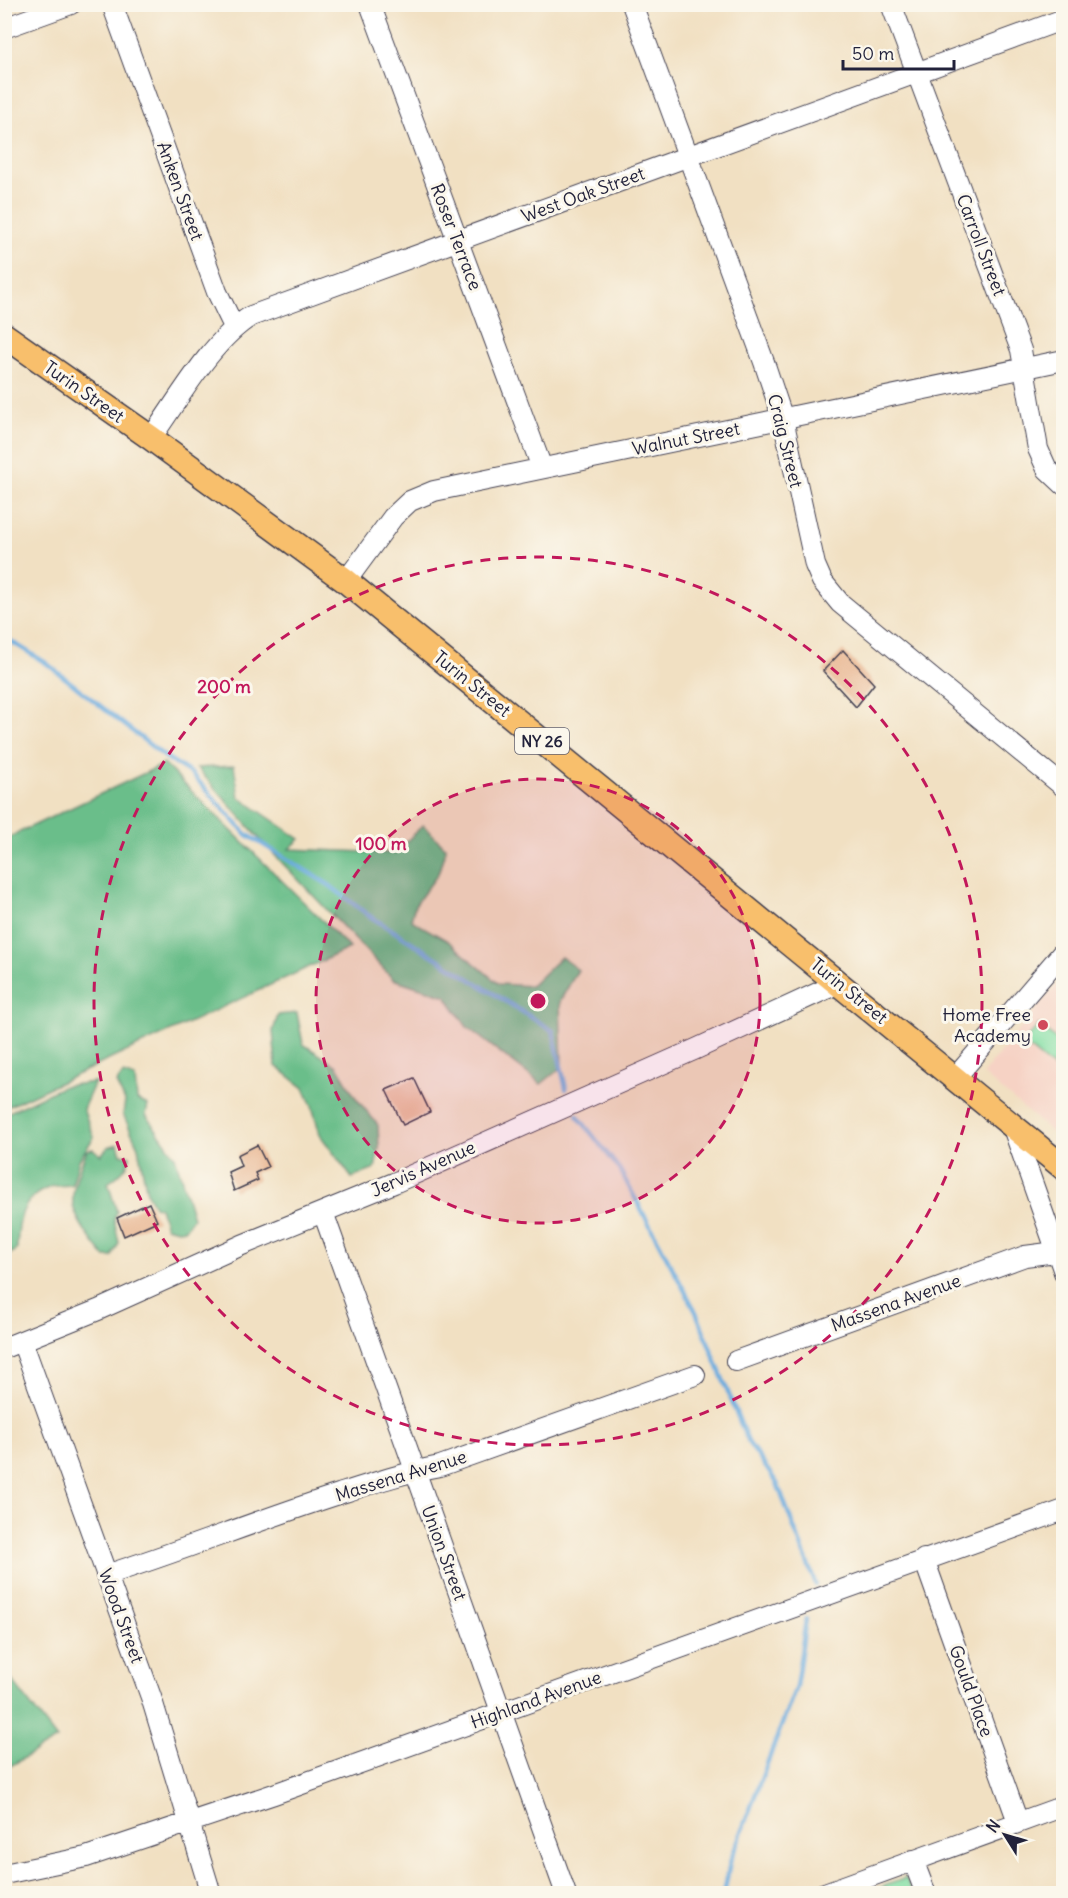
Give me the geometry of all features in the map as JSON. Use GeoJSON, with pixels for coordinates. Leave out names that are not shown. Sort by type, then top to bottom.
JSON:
{"type":"FeatureCollection","features":[{"type":"Feature","properties":{"kind":"main road","name":"Turin Street"},"geometry":{"type":"LineString","coordinates":[[4,335],[151,438],[346,581],[1064,1168]]}},
{"type":"Feature","properties":{"kind":"street"},"geometry":{"type":"LineString","coordinates":[[4,28],[71,4]]}},
{"type":"Feature","properties":{"kind":"street","name":"Anken Street"},"geometry":{"type":"LineString","coordinates":[[112,4],[217,292],[234,327]]}},
{"type":"Feature","properties":{"kind":"street","name":"Roser Terrace"},"geometry":{"type":"LineString","coordinates":[[370,4],[542,468]]}},
{"type":"Feature","properties":{"kind":"street","name":"Craig Street"},"geometry":{"type":"LineString","coordinates":[[632,4],[783,419],[815,565],[822,581],[840,603],[1064,788]]}},
{"type":"Feature","properties":{"kind":"street","name":"Carroll Street"},"geometry":{"type":"LineString","coordinates":[[891,4],[1021,350],[1038,449],[1047,469],[1064,485]]}},
{"type":"Feature","properties":{"kind":"street","name":"West Oak Street"},"geometry":{"type":"LineString","coordinates":[[151,438],[220,341],[234,327],[251,316],[1064,19]]}},
{"type":"Feature","properties":{"kind":"street","name":"Walnut Street"},"geometry":{"type":"LineString","coordinates":[[346,581],[393,517],[410,501],[434,491],[1064,360]]}},
{"type":"Feature","properties":{"kind":"street"},"geometry":{"type":"LineString","coordinates":[[955,1078],[1064,951]]}},
{"type":"Feature","properties":{"kind":"street","name":"Jervis Avenue"},"geometry":{"type":"LineString","coordinates":[[13,1344],[98,1310],[242,1245],[394,1183],[839,983]]}},
{"type":"Feature","properties":{"kind":"street"},"geometry":{"type":"LineString","coordinates":[[1012,1125],[1064,1272]]}},
{"type":"Feature","properties":{"kind":"street","name":"Union Street"},"geometry":{"type":"LineString","coordinates":[[323,1212],[566,1893]]}},
{"type":"Feature","properties":{"kind":"street","name":"Massena Avenue"},"geometry":{"type":"LineString","coordinates":[[736,1361],[1025,1256],[1056,1252]]}},
{"type":"Feature","properties":{"kind":"street","name":"Wood Street"},"geometry":{"type":"LineString","coordinates":[[13,1344],[106,1575],[151,1697],[211,1893]]}},
{"type":"Feature","properties":{"kind":"street","name":"Massena Avenue"},"geometry":{"type":"LineString","coordinates":[[106,1575],[181,1551],[296,1508],[414,1470],[440,1466],[695,1375]]}},
{"type":"Feature","properties":{"kind":"street","name":"Highland Avenue"},"geometry":{"type":"LineString","coordinates":[[4,1874],[86,1857],[274,1794],[1064,1510]]}},
{"type":"Feature","properties":{"kind":"street","name":"Gould Place"},"geometry":{"type":"LineString","coordinates":[[924,1559],[1018,1822]]}},
{"type":"Feature","properties":{"kind":"street"},"geometry":{"type":"LineString","coordinates":[[822,1893],[1064,1806]]}},
{"type":"Feature","properties":{"kind":"street"},"geometry":{"type":"LineString","coordinates":[[913,1860],[926,1893]]}},
{"type":"Feature","properties":{"kind":"shaded area","name":"Home Free Academy"},"geometry":{"type":"Polygon","coordinates":[[[1063,977],[1063,1142],[983,1074],[1063,977]]]}},
{"type":"Feature","properties":{"kind":"green space"},"geometry":{"type":"Polygon","coordinates":[[[164,764],[350,948],[5,1108],[5,839],[164,764]]]}},
{"type":"Feature","properties":{"kind":"green space"},"geometry":{"type":"Polygon","coordinates":[[[234,766],[239,797],[300,839],[289,849],[395,853],[423,825],[446,848],[438,874],[415,905],[411,920],[448,941],[499,984],[531,986],[561,957],[578,970],[560,1001],[562,1067],[541,1084],[467,1027],[446,996],[393,979],[267,847],[197,768],[234,766]]]}},
{"type":"Feature","properties":{"kind":"green space"},"geometry":{"type":"Polygon","coordinates":[[[297,1013],[303,1044],[337,1066],[356,1098],[378,1125],[379,1148],[375,1169],[352,1178],[320,1135],[304,1088],[276,1066],[273,1031],[278,1015],[297,1013]]]}},
{"type":"Feature","properties":{"kind":"green space"},"geometry":{"type":"Polygon","coordinates":[[[1039,1025],[1063,1046],[1063,1076],[1023,1043],[1039,1025]]]}},
{"type":"Feature","properties":{"kind":"green space"},"geometry":{"type":"Polygon","coordinates":[[[123,1074],[135,1078],[137,1100],[148,1105],[146,1115],[175,1156],[193,1218],[185,1229],[166,1227],[160,1208],[154,1206],[147,1193],[138,1147],[123,1114],[125,1101],[116,1083],[123,1074]]]}},
{"type":"Feature","properties":{"kind":"green space"},"geometry":{"type":"Polygon","coordinates":[[[95,1082],[83,1109],[94,1137],[79,1160],[72,1185],[50,1187],[31,1199],[22,1213],[17,1249],[7,1256],[4,1254],[5,1114],[64,1086],[95,1082]]]}},
{"type":"Feature","properties":{"kind":"green space"},"geometry":{"type":"Polygon","coordinates":[[[118,1144],[121,1154],[130,1156],[125,1168],[108,1183],[117,1212],[114,1219],[119,1243],[112,1257],[105,1257],[91,1240],[78,1218],[73,1205],[73,1191],[87,1150],[93,1149],[101,1155],[108,1147],[118,1144]]]}},
{"type":"Feature","properties":{"kind":"green space"},"geometry":{"type":"Polygon","coordinates":[[[4,1670],[57,1739],[5,1769],[4,1769],[4,1670]]]}},
{"type":"Feature","properties":{"kind":"green space"},"geometry":{"type":"Polygon","coordinates":[[[906,1878],[912,1893],[866,1893],[906,1878]]]}},
{"type":"Feature","properties":{"kind":"building"},"geometry":{"type":"Polygon","coordinates":[[[843,650],[874,684],[856,707],[823,671],[843,650]]]}},
{"type":"Feature","properties":{"kind":"building"},"geometry":{"type":"Polygon","coordinates":[[[414,1078],[430,1112],[403,1125],[386,1090],[414,1078]]]}},
{"type":"Feature","properties":{"kind":"building"},"geometry":{"type":"Polygon","coordinates":[[[257,1145],[268,1167],[255,1173],[258,1180],[234,1191],[228,1172],[241,1166],[237,1155],[257,1145]]]}},
{"type":"Feature","properties":{"kind":"building"},"geometry":{"type":"Polygon","coordinates":[[[149,1203],[157,1221],[124,1236],[117,1218],[149,1203]]]}},
{"type":"Feature","properties":{"kind":"waterway"},"geometry":{"type":"LineString","coordinates":[[4,637],[46,663],[164,756],[192,774],[246,834],[329,885],[368,915],[553,1031],[566,1089]]}},
{"type":"Feature","properties":{"kind":"waterway"},"geometry":{"type":"LineString","coordinates":[[577,1115],[620,1170],[696,1312],[748,1442],[777,1483],[816,1585]]}},
{"type":"Feature","properties":{"kind":"waterway"},"geometry":{"type":"LineString","coordinates":[[724,1894],[730,1862],[796,1687],[806,1619]]}},
{"type":"Feature","properties":{"kind":"place","name":"Home Free Academy"},"geometry":{"type":"Point","coordinates":[1043,1025]}}]}
